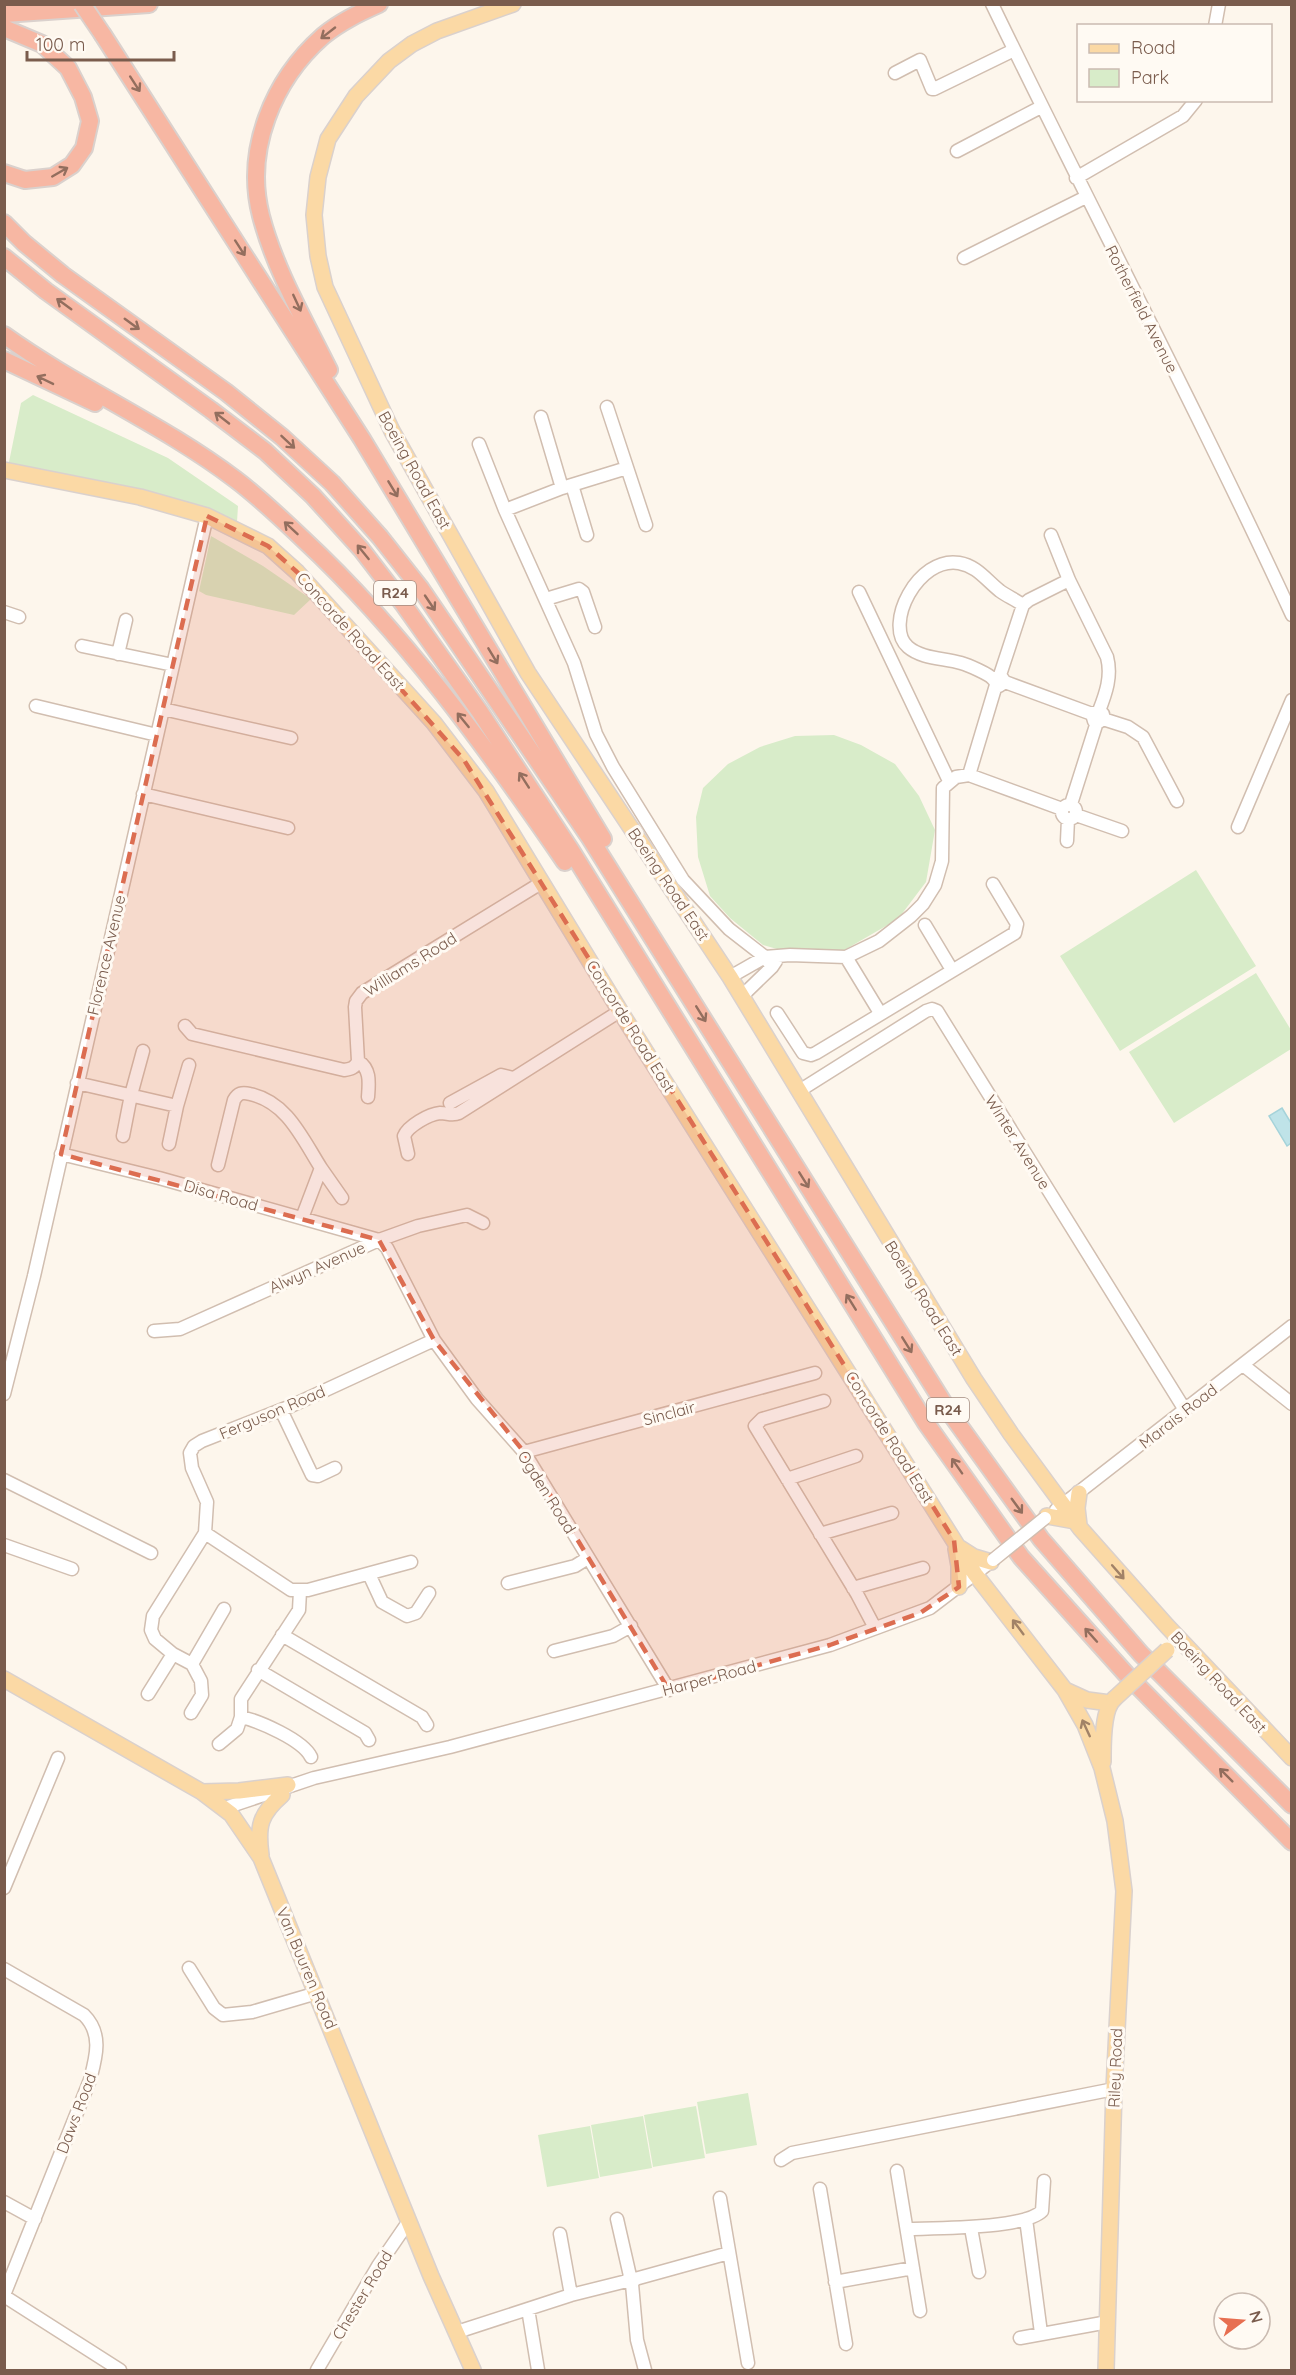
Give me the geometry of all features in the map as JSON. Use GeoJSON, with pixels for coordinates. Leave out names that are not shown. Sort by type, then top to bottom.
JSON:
{"type":"FeatureCollection","features":[{"type":"Feature","properties":{"kind":"highway"},"geometry":{"type":"LineString","coordinates":[[82,4],[362,439],[598,830],[670,964]]}},
{"type":"Feature","properties":{"kind":"highway"},"geometry":{"type":"LineString","coordinates":[[4,14],[148,4]]}},
{"type":"Feature","properties":{"kind":"highway"},"geometry":{"type":"LineString","coordinates":[[362,439],[271,247],[255,185],[264,125],[286,78],[324,35],[352,16],[379,4]]}},
{"type":"Feature","properties":{"kind":"highway"},"geometry":{"type":"LineString","coordinates":[[4,28],[42,44],[68,68],[83,97],[90,121],[84,148],[72,165],[53,177],[25,180],[4,173]]}},
{"type":"Feature","properties":{"kind":"highway","name":"R24"},"geometry":{"type":"LineString","coordinates":[[4,223],[63,275],[226,392],[282,437],[332,483],[380,537],[421,590],[552,782],[670,964],[948,1410],[1041,1539],[1141,1654],[1292,1805]]}},
{"type":"Feature","properties":{"kind":"highway","name":"R24"},"geometry":{"type":"LineString","coordinates":[[4,257],[46,291],[265,451],[313,496],[361,549],[404,604],[572,852],[926,1423],[1021,1557],[1126,1674],[1267,1817],[1292,1847]]}},
{"type":"Feature","properties":{"kind":"highway"},"geometry":{"type":"LineString","coordinates":[[4,334],[35,357],[193,450],[235,479],[343,576],[391,630],[479,739],[678,1025]]}},
{"type":"Feature","properties":{"kind":"highway"},"geometry":{"type":"LineString","coordinates":[[4,360],[193,450]]}},
{"type":"Feature","properties":{"kind":"highway"},"geometry":{"type":"LineString","coordinates":[[1267,1817],[1292,1842]]}},
{"type":"Feature","properties":{"kind":"main road","name":"Boeing Road East"},"geometry":{"type":"LineString","coordinates":[[513,4],[437,31],[412,44],[389,61],[356,96],[328,140],[318,177],[314,215],[320,267],[325,287],[392,431],[528,673],[730,977],[968,1369],[1011,1434],[1077,1525],[1167,1626],[1290,1753]]}},
{"type":"Feature","properties":{"kind":"main road","name":"Concorde Road East"},"geometry":{"type":"LineString","coordinates":[[4,470],[140,497],[207,516],[268,546],[297,572],[434,723],[486,791],[620,1011],[975,1574],[1065,1690],[1085,1725],[1102,1768]]}},
{"type":"Feature","properties":{"kind":"main road"},"geometry":{"type":"LineString","coordinates":[[1052,1489],[1047,1517],[1077,1525],[1079,1493]]}},
{"type":"Feature","properties":{"kind":"main road"},"geometry":{"type":"LineString","coordinates":[[956,1543],[974,1557],[991,1562],[993,1595],[957,1588],[959,1566],[956,1543]]}},
{"type":"Feature","properties":{"kind":"main road"},"geometry":{"type":"LineString","coordinates":[[1102,1768],[1103,1735],[1112,1701],[1168,1649],[1167,1626]]}},
{"type":"Feature","properties":{"kind":"main road"},"geometry":{"type":"LineString","coordinates":[[1168,1649],[1183,1652],[1227,1689]]}},
{"type":"Feature","properties":{"kind":"main road","name":"Van Buuren Road"},"geometry":{"type":"LineString","coordinates":[[4,1680],[202,1792],[228,1811],[261,1858],[431,2276],[458,2332],[473,2370]]}},
{"type":"Feature","properties":{"kind":"main road"},"geometry":{"type":"LineString","coordinates":[[1065,1690],[1087,1700],[1112,1701]]}},
{"type":"Feature","properties":{"kind":"main road","name":"Riley Road"},"geometry":{"type":"LineString","coordinates":[[1102,1768],[1115,1821],[1124,1891],[1114,2088],[1106,2370]]}},
{"type":"Feature","properties":{"kind":"main road"},"geometry":{"type":"LineString","coordinates":[[202,1792],[285,1790]]}},
{"type":"Feature","properties":{"kind":"main road"},"geometry":{"type":"LineString","coordinates":[[261,1858],[259,1842],[261,1821],[268,1808],[285,1790]]}},
{"type":"Feature","properties":{"kind":"street","name":"Rotherfield Avenue"},"geometry":{"type":"LineString","coordinates":[[992,4],[1076,178],[1241,504],[1292,615]]}},
{"type":"Feature","properties":{"kind":"street"},"geometry":{"type":"LineString","coordinates":[[1215,24],[1219,4]]}},
{"type":"Feature","properties":{"kind":"street"},"geometry":{"type":"LineString","coordinates":[[895,72],[920,60],[932,89],[934,89],[1014,50]]}},
{"type":"Feature","properties":{"kind":"street"},"geometry":{"type":"LineString","coordinates":[[1076,178],[1183,116],[1195,102]]}},
{"type":"Feature","properties":{"kind":"street"},"geometry":{"type":"LineString","coordinates":[[957,151],[1041,107]]}},
{"type":"Feature","properties":{"kind":"street"},"geometry":{"type":"LineString","coordinates":[[964,258],[1086,197]]}},
{"type":"Feature","properties":{"kind":"street"},"geometry":{"type":"LineString","coordinates":[[607,407],[646,525]]}},
{"type":"Feature","properties":{"kind":"street"},"geometry":{"type":"LineString","coordinates":[[541,417],[587,535]]}},
{"type":"Feature","properties":{"kind":"street"},"geometry":{"type":"LineString","coordinates":[[479,444],[505,510],[574,663],[596,734],[621,782],[683,880],[695,895],[729,929],[772,961]]}},
{"type":"Feature","properties":{"kind":"street"},"geometry":{"type":"LineString","coordinates":[[505,510],[627,468]]}},
{"type":"Feature","properties":{"kind":"street","name":"Florence Avenue"},"geometry":{"type":"LineString","coordinates":[[4,1394],[8,1367],[61,1154],[207,516]]}},
{"type":"Feature","properties":{"kind":"street"},"geometry":{"type":"LineString","coordinates":[[1051,535],[1069,580],[1109,665],[1107,689],[1069,812],[1067,841]]}},
{"type":"Feature","properties":{"kind":"street"},"geometry":{"type":"LineString","coordinates":[[1023,605],[1000,590],[980,572],[960,563],[948,562],[923,573],[908,594],[902,615],[901,631],[908,647],[924,655],[960,663],[999,680],[1128,727],[1143,737],[1177,801]]}},
{"type":"Feature","properties":{"kind":"street"},"geometry":{"type":"LineString","coordinates":[[969,775],[1023,605],[1069,580]]}},
{"type":"Feature","properties":{"kind":"street"},"geometry":{"type":"LineString","coordinates":[[546,599],[579,589],[583,592],[595,627]]}},
{"type":"Feature","properties":{"kind":"street"},"geometry":{"type":"LineString","coordinates":[[859,592],[949,781]]}},
{"type":"Feature","properties":{"kind":"street"},"geometry":{"type":"LineString","coordinates":[[4,612],[19,617]]}},
{"type":"Feature","properties":{"kind":"street"},"geometry":{"type":"LineString","coordinates":[[118,654],[126,620]]}},
{"type":"Feature","properties":{"kind":"street"},"geometry":{"type":"LineString","coordinates":[[82,646],[173,665]]}},
{"type":"Feature","properties":{"kind":"street"},"geometry":{"type":"LineString","coordinates":[[1238,827],[1292,700]]}},
{"type":"Feature","properties":{"kind":"street"},"geometry":{"type":"LineString","coordinates":[[36,706],[157,735]]}},
{"type":"Feature","properties":{"kind":"street"},"geometry":{"type":"LineString","coordinates":[[163,709],[291,738]]}},
{"type":"Feature","properties":{"kind":"street"},"geometry":{"type":"LineString","coordinates":[[730,977],[790,955],[846,957],[879,941],[911,916],[923,904],[935,885],[942,861],[943,788],[956,777],[969,775],[1122,831]]}},
{"type":"Feature","properties":{"kind":"street"},"geometry":{"type":"LineString","coordinates":[[143,794],[288,828]]}},
{"type":"Feature","properties":{"kind":"street","name":"Williams Road"},"geometry":{"type":"LineString","coordinates":[[368,1097],[369,1076],[364,1065],[358,1061],[355,1007],[362,993],[541,883]]}},
{"type":"Feature","properties":{"kind":"street"},"geometry":{"type":"LineString","coordinates":[[777,1013],[798,1047],[803,1053],[811,1055],[1015,933],[1017,924],[993,884]]}},
{"type":"Feature","properties":{"kind":"street"},"geometry":{"type":"LineString","coordinates":[[925,925],[952,970]]}},
{"type":"Feature","properties":{"kind":"street"},"geometry":{"type":"LineString","coordinates":[[846,957],[880,1013]]}},
{"type":"Feature","properties":{"kind":"street"},"geometry":{"type":"LineString","coordinates":[[742,996],[772,961]]}},
{"type":"Feature","properties":{"kind":"street","name":"Winter Avenue"},"geometry":{"type":"LineString","coordinates":[[799,1091],[926,1011],[932,1009],[937,1011],[1185,1410]]}},
{"type":"Feature","properties":{"kind":"street"},"geometry":{"type":"LineString","coordinates":[[408,1154],[404,1137],[412,1126],[438,1113],[451,1115],[459,1113],[620,1011]]}},
{"type":"Feature","properties":{"kind":"street"},"geometry":{"type":"LineString","coordinates":[[185,1026],[192,1035],[344,1070],[354,1067],[358,1061]]}},
{"type":"Feature","properties":{"kind":"street"},"geometry":{"type":"LineString","coordinates":[[123,1136],[143,1051]]}},
{"type":"Feature","properties":{"kind":"street"},"geometry":{"type":"LineString","coordinates":[[169,1144],[189,1065]]}},
{"type":"Feature","properties":{"kind":"street"},"geometry":{"type":"LineString","coordinates":[[450,1103],[501,1075],[513,1078]]}},
{"type":"Feature","properties":{"kind":"street"},"geometry":{"type":"LineString","coordinates":[[77,1083],[177,1106]]}},
{"type":"Feature","properties":{"kind":"street"},"geometry":{"type":"LineString","coordinates":[[218,1165],[237,1095],[241,1093],[260,1097],[278,1106],[291,1120],[342,1198]]}},
{"type":"Feature","properties":{"kind":"street","name":"Disa Road"},"geometry":{"type":"LineString","coordinates":[[61,1154],[159,1178],[379,1240]]}},
{"type":"Feature","properties":{"kind":"street"},"geometry":{"type":"LineString","coordinates":[[302,1218],[321,1168]]}},
{"type":"Feature","properties":{"kind":"street","name":"Alwyn Avenue"},"geometry":{"type":"LineString","coordinates":[[154,1331],[180,1329],[379,1240],[418,1226],[467,1215],[483,1223]]}},
{"type":"Feature","properties":{"kind":"street","name":"Ogden Road"},"geometry":{"type":"LineString","coordinates":[[379,1240],[387,1248],[434,1340],[477,1399],[524,1452],[669,1690]]}},
{"type":"Feature","properties":{"kind":"street","name":"Marais Road"},"geometry":{"type":"LineString","coordinates":[[1063,1504],[1292,1326]]}},
{"type":"Feature","properties":{"kind":"street","name":"Ferguson Road"},"geometry":{"type":"LineString","coordinates":[[173,1654],[152,1634],[153,1616],[205,1533],[207,1502],[189,1459],[192,1449],[202,1441],[281,1410],[434,1340]]}},
{"type":"Feature","properties":{"kind":"street"},"geometry":{"type":"LineString","coordinates":[[1243,1365],[1292,1404]]}},
{"type":"Feature","properties":{"kind":"street","name":"Sinclair"},"geometry":{"type":"LineString","coordinates":[[524,1452],[814,1373]]}},
{"type":"Feature","properties":{"kind":"street"},"geometry":{"type":"LineString","coordinates":[[824,1401],[762,1419],[756,1423],[756,1428],[875,1628]]}},
{"type":"Feature","properties":{"kind":"street"},"geometry":{"type":"LineString","coordinates":[[281,1410],[312,1475],[318,1476],[335,1468]]}},
{"type":"Feature","properties":{"kind":"street"},"geometry":{"type":"LineString","coordinates":[[787,1479],[856,1456]]}},
{"type":"Feature","properties":{"kind":"street"},"geometry":{"type":"LineString","coordinates":[[4,1480],[151,1552]]}},
{"type":"Feature","properties":{"kind":"street","name":"Harper Road"},"geometry":{"type":"LineString","coordinates":[[228,1811],[321,1778],[669,1690],[830,1645],[930,1608],[1063,1504]]}},
{"type":"Feature","properties":{"kind":"street"},"geometry":{"type":"LineString","coordinates":[[820,1534],[892,1513]]}},
{"type":"Feature","properties":{"kind":"street"},"geometry":{"type":"LineString","coordinates":[[205,1533],[284,1586],[300,1591],[411,1562]]}},
{"type":"Feature","properties":{"kind":"street"},"geometry":{"type":"LineString","coordinates":[[4,1545],[72,1569]]}},
{"type":"Feature","properties":{"kind":"street"},"geometry":{"type":"LineString","coordinates":[[508,1583],[575,1566],[588,1557]]}},
{"type":"Feature","properties":{"kind":"street"},"geometry":{"type":"LineString","coordinates":[[853,1588],[923,1568]]}},
{"type":"Feature","properties":{"kind":"street"},"geometry":{"type":"LineString","coordinates":[[369,1574],[382,1602],[407,1616],[416,1613],[429,1593]]}},
{"type":"Feature","properties":{"kind":"street"},"geometry":{"type":"LineString","coordinates":[[219,1744],[237,1729],[241,1718],[240,1698],[299,1610],[300,1591]]}},
{"type":"Feature","properties":{"kind":"street"},"geometry":{"type":"LineString","coordinates":[[192,1664],[224,1609]]}},
{"type":"Feature","properties":{"kind":"street"},"geometry":{"type":"LineString","coordinates":[[554,1651],[613,1636],[631,1626]]}},
{"type":"Feature","properties":{"kind":"street"},"geometry":{"type":"LineString","coordinates":[[282,1635],[422,1717],[427,1725]]}},
{"type":"Feature","properties":{"kind":"street"},"geometry":{"type":"LineString","coordinates":[[148,1694],[173,1654],[192,1664],[203,1689],[191,1713]]}},
{"type":"Feature","properties":{"kind":"street"},"geometry":{"type":"LineString","coordinates":[[258,1671],[365,1733],[369,1740]]}},
{"type":"Feature","properties":{"kind":"street"},"geometry":{"type":"LineString","coordinates":[[241,1718],[260,1722],[306,1748],[311,1756]]}},
{"type":"Feature","properties":{"kind":"street"},"geometry":{"type":"LineString","coordinates":[[4,1888],[57,1758]]}},
{"type":"Feature","properties":{"kind":"street"},"geometry":{"type":"LineString","coordinates":[[189,1968],[214,2008],[224,2015],[252,2012],[317,1993]]}},
{"type":"Feature","properties":{"kind":"street","name":"Daws Road"},"geometry":{"type":"LineString","coordinates":[[4,1970],[84,2015],[92,2025],[97,2039],[96,2059],[90,2080],[4,2295]]}},
{"type":"Feature","properties":{"kind":"street"},"geometry":{"type":"LineString","coordinates":[[781,2160],[792,2153],[1114,2088]]}},
{"type":"Feature","properties":{"kind":"street"},"geometry":{"type":"LineString","coordinates":[[897,2170],[920,2311]]}},
{"type":"Feature","properties":{"kind":"street"},"geometry":{"type":"LineString","coordinates":[[908,2229],[971,2228],[1038,2215],[1042,2211],[1044,2181]]}},
{"type":"Feature","properties":{"kind":"street"},"geometry":{"type":"LineString","coordinates":[[820,2190],[846,2344]]}},
{"type":"Feature","properties":{"kind":"street"},"geometry":{"type":"LineString","coordinates":[[720,2198],[748,2363]]}},
{"type":"Feature","properties":{"kind":"street"},"geometry":{"type":"LineString","coordinates":[[4,2202],[35,2219]]}},
{"type":"Feature","properties":{"kind":"street"},"geometry":{"type":"LineString","coordinates":[[618,2219],[631,2280],[637,2340],[645,2370]]}},
{"type":"Feature","properties":{"kind":"street"},"geometry":{"type":"LineString","coordinates":[[1026,2219],[1041,2333]]}},
{"type":"Feature","properties":{"kind":"street","name":"Chester Road"},"geometry":{"type":"LineString","coordinates":[[317,2370],[378,2266],[409,2221]]}},
{"type":"Feature","properties":{"kind":"street"},"geometry":{"type":"LineString","coordinates":[[971,2228],[979,2272]]}},
{"type":"Feature","properties":{"kind":"street"},"geometry":{"type":"LineString","coordinates":[[560,2234],[571,2295]]}},
{"type":"Feature","properties":{"kind":"street"},"geometry":{"type":"LineString","coordinates":[[458,2332],[571,2295],[729,2253]]}},
{"type":"Feature","properties":{"kind":"street"},"geometry":{"type":"LineString","coordinates":[[835,2282],[913,2268]]}},
{"type":"Feature","properties":{"kind":"street"},"geometry":{"type":"LineString","coordinates":[[4,2295],[120,2370]]}},
{"type":"Feature","properties":{"kind":"street"},"geometry":{"type":"LineString","coordinates":[[528,2309],[538,2370]]}},
{"type":"Feature","properties":{"kind":"street"},"geometry":{"type":"LineString","coordinates":[[1020,2338],[1108,2322]]}},
{"type":"Feature","properties":{"kind":"highlighted area"},"geometry":{"type":"Polygon","coordinates":[[[207,516],[268,546],[297,572],[464,760],[954,1540],[959,1587],[920,1613],[830,1645],[669,1690],[524,1452],[434,1340],[379,1240],[61,1154],[207,516]]]}},
{"type":"Feature","properties":{"kind":"green space"},"geometry":{"type":"Polygon","coordinates":[[[33,395],[168,458],[238,506],[237,522],[167,497],[15,474],[9,462],[21,403],[33,395]]]}},
{"type":"Feature","properties":{"kind":"green space"},"geometry":{"type":"Polygon","coordinates":[[[211,536],[263,566],[311,599],[294,615],[206,595],[199,591],[211,536]]]}},
{"type":"Feature","properties":{"kind":"green space"},"geometry":{"type":"Polygon","coordinates":[[[834,735],[861,745],[895,764],[919,796],[935,830],[926,882],[898,919],[841,952],[791,953],[763,945],[730,918],[710,896],[698,857],[696,817],[703,788],[728,764],[760,747],[795,736],[834,735]]]}},
{"type":"Feature","properties":{"kind":"green space"},"geometry":{"type":"Polygon","coordinates":[[[1196,870],[1256,966],[1120,1051],[1060,956],[1196,870]]]}},
{"type":"Feature","properties":{"kind":"green space"},"geometry":{"type":"Polygon","coordinates":[[[1256,973],[1291,1030],[1291,1049],[1174,1123],[1129,1052],[1256,973]]]}},
{"type":"Feature","properties":{"kind":"green space"},"geometry":{"type":"Polygon","coordinates":[[[748,2093],[757,2145],[706,2154],[697,2102],[748,2093]]]}},
{"type":"Feature","properties":{"kind":"green space"},"geometry":{"type":"Polygon","coordinates":[[[696,2106],[705,2158],[653,2167],[644,2115],[696,2106]]]}},
{"type":"Feature","properties":{"kind":"green space"},"geometry":{"type":"Polygon","coordinates":[[[643,2116],[652,2168],[600,2177],[591,2125],[643,2116]]]}},
{"type":"Feature","properties":{"kind":"green space"},"geometry":{"type":"Polygon","coordinates":[[[590,2126],[599,2178],[547,2187],[538,2135],[590,2126]]]}},
{"type":"Feature","properties":{"kind":"water"},"geometry":{"type":"Polygon","coordinates":[[[1282,1108],[1291,1123],[1291,1143],[1287,1146],[1269,1116],[1282,1108]]]}}]}
